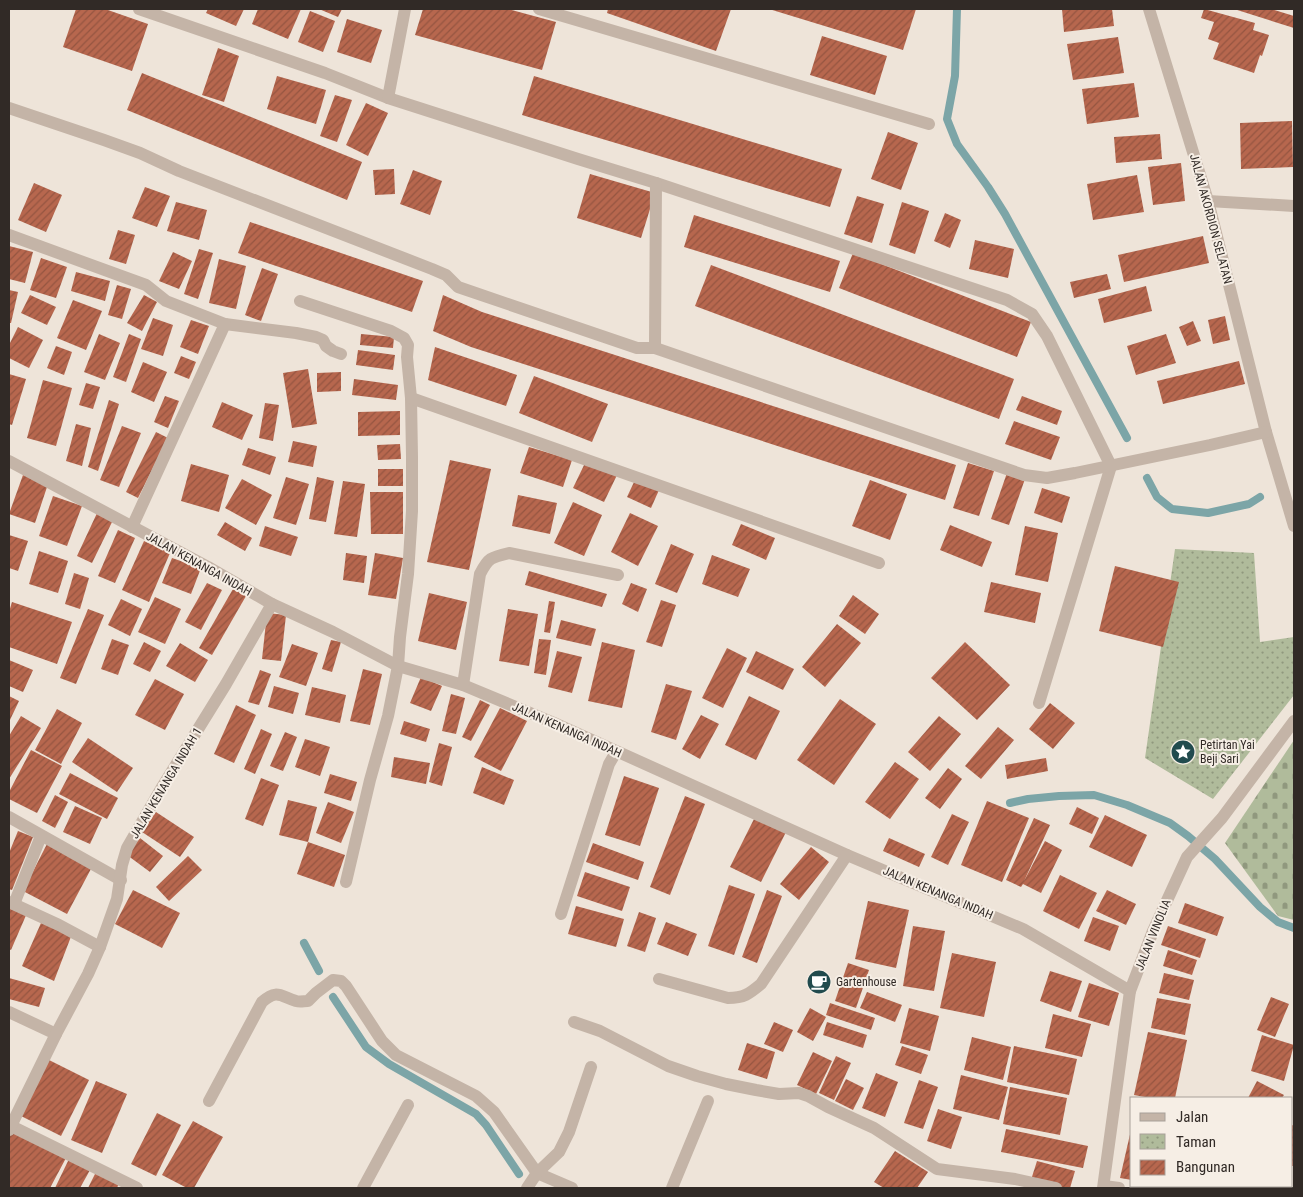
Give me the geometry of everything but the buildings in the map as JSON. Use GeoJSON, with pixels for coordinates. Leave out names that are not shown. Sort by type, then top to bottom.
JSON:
{"type":"FeatureCollection","features":[{"type":"Feature","properties":{"kind":"street"},"geometry":{"type":"LineString","coordinates":[[139,9],[325,73],[388,98],[656,183],[1007,300],[1032,314],[1047,336],[1111,466],[1039,702]]}},
{"type":"Feature","properties":{"kind":"street"},"geometry":{"type":"LineString","coordinates":[[388,98],[405,9]]}},
{"type":"Feature","properties":{"kind":"street"},"geometry":{"type":"LineString","coordinates":[[539,9],[929,124]]}},
{"type":"Feature","properties":{"kind":"street","name":"JALAN AKORDION SELATAN"},"geometry":{"type":"LineString","coordinates":[[1148,9],[1208,201],[1266,432]]}},
{"type":"Feature","properties":{"kind":"street"},"geometry":{"type":"LineString","coordinates":[[9,108],[140,153],[179,171],[432,269],[446,275],[458,287],[637,348],[655,348],[1024,475],[1047,478],[1266,432],[1294,526]]}},
{"type":"Feature","properties":{"kind":"street"},"geometry":{"type":"LineString","coordinates":[[655,348],[656,183]]}},
{"type":"Feature","properties":{"kind":"street"},"geometry":{"type":"LineString","coordinates":[[1208,201],[1294,206]]}},
{"type":"Feature","properties":{"kind":"street"},"geometry":{"type":"LineString","coordinates":[[9,235],[146,285],[166,301],[226,324],[316,337],[323,340],[326,346],[333,352],[341,354]]}},
{"type":"Feature","properties":{"kind":"street"},"geometry":{"type":"LineString","coordinates":[[300,301],[391,330],[404,338],[408,345],[407,357],[411,398],[412,511],[408,574],[398,666],[388,716],[370,780],[346,882]]}},
{"type":"Feature","properties":{"kind":"street"},"geometry":{"type":"LineString","coordinates":[[132,527],[226,324]]}},
{"type":"Feature","properties":{"kind":"street"},"geometry":{"type":"LineString","coordinates":[[411,398],[879,563]]}},
{"type":"Feature","properties":{"kind":"street","name":"JALAN KENANGA INDAH"},"geometry":{"type":"LineString","coordinates":[[9,461],[208,567],[272,604],[333,632],[398,666],[463,685],[554,723],[846,855],[1023,929],[1130,992]]}},
{"type":"Feature","properties":{"kind":"street"},"geometry":{"type":"LineString","coordinates":[[463,685],[480,574],[486,562],[496,556],[509,553],[618,575]]}},
{"type":"Feature","properties":{"kind":"street","name":"JALAN KENANGA INDAH 1"},"geometry":{"type":"LineString","coordinates":[[10,1128],[100,947],[117,899],[122,865],[128,848],[161,788],[226,684],[272,604]]}},
{"type":"Feature","properties":{"kind":"street","name":"JALAN VINOLIA"},"geometry":{"type":"LineString","coordinates":[[1104,1187],[1130,992],[1153,932],[1188,857],[1222,818],[1294,721]]}},
{"type":"Feature","properties":{"kind":"street"},"geometry":{"type":"LineString","coordinates":[[562,914],[609,764],[616,752]]}},
{"type":"Feature","properties":{"kind":"street"},"geometry":{"type":"LineString","coordinates":[[9,817],[121,880]]}},
{"type":"Feature","properties":{"kind":"street"},"geometry":{"type":"LineString","coordinates":[[40,836],[12,903],[100,947]]}},
{"type":"Feature","properties":{"kind":"street"},"geometry":{"type":"LineString","coordinates":[[659,979],[728,998],[739,998],[750,994],[761,984],[846,855]]}},
{"type":"Feature","properties":{"kind":"street"},"geometry":{"type":"LineString","coordinates":[[209,1101],[262,1002],[269,996],[278,994],[298,1001],[308,1001],[334,980],[341,981],[382,1041],[396,1055],[476,1096],[494,1112],[537,1173],[572,1188]]}},
{"type":"Feature","properties":{"kind":"street"},"geometry":{"type":"LineString","coordinates":[[9,1012],[56,1034]]}},
{"type":"Feature","properties":{"kind":"street"},"geometry":{"type":"LineString","coordinates":[[574,1022],[619,1040],[668,1066],[697,1076],[756,1090],[779,1094],[799,1093],[808,1096],[874,1128],[937,1169],[1015,1179],[1056,1188]]}},
{"type":"Feature","properties":{"kind":"street"},"geometry":{"type":"LineString","coordinates":[[526,1188],[537,1173],[559,1152],[569,1132],[591,1067]]}},
{"type":"Feature","properties":{"kind":"street"},"geometry":{"type":"LineString","coordinates":[[672,1188],[708,1101]]}},
{"type":"Feature","properties":{"kind":"street"},"geometry":{"type":"LineString","coordinates":[[363,1188],[408,1105]]}},
{"type":"Feature","properties":{"kind":"street"},"geometry":{"type":"LineString","coordinates":[[10,1128],[137,1188]]}},
{"type":"Feature","properties":{"kind":"street"},"geometry":{"type":"LineString","coordinates":[[1104,1187],[1120,1188]]}},
{"type":"Feature","properties":{"kind":"green space"},"geometry":{"type":"Polygon","coordinates":[[[1175,549],[1254,553],[1260,642],[1294,637],[1294,695],[1213,799],[1145,758],[1175,549]]]}},
{"type":"Feature","properties":{"kind":"green space"},"geometry":{"type":"Polygon","coordinates":[[[1294,740],[1294,920],[1278,916],[1225,843],[1294,740]]]}},
{"type":"Feature","properties":{"kind":"waterway"},"geometry":{"type":"LineString","coordinates":[[957,9],[955,76],[947,119],[957,144],[1005,214],[1127,438]]}},
{"type":"Feature","properties":{"kind":"waterway"},"geometry":{"type":"LineString","coordinates":[[1147,478],[1157,497],[1172,509],[1208,513],[1249,504],[1260,497]]}},
{"type":"Feature","properties":{"kind":"waterway"},"geometry":{"type":"LineString","coordinates":[[1010,803],[1059,796],[1094,795],[1127,805],[1170,823],[1215,859],[1260,907],[1278,922],[1294,928]]}},
{"type":"Feature","properties":{"kind":"waterway"},"geometry":{"type":"LineString","coordinates":[[304,943],[319,971]]}},
{"type":"Feature","properties":{"kind":"waterway"},"geometry":{"type":"LineString","coordinates":[[333,997],[366,1047],[389,1064],[476,1114],[486,1125],[519,1174]]}},
{"type":"Feature","properties":{"kind":"place","name":"Petirtan Yai Beji Sari"},"geometry":{"type":"Point","coordinates":[1183,752]}},
{"type":"Feature","properties":{"kind":"place","name":"Gartenhouse"},"geometry":{"type":"Point","coordinates":[819,982]}}]}
